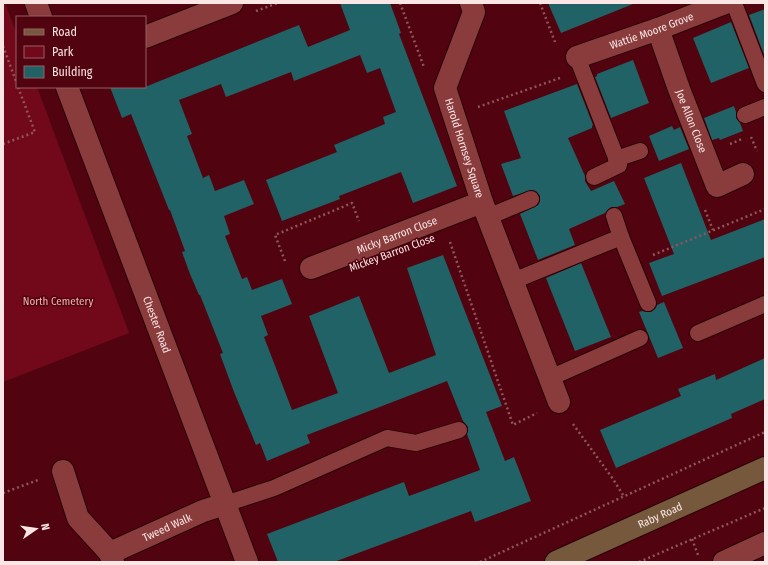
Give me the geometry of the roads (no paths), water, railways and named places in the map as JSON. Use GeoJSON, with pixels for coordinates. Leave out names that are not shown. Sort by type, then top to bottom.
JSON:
{"type":"FeatureCollection","features":[{"type":"Feature","properties":{"kind":"street"},"geometry":{"type":"LineString","coordinates":[[36,3],[41,16]]}},
{"type":"Feature","properties":{"kind":"street"},"geometry":{"type":"LineString","coordinates":[[146,37],[232,3]]}},
{"type":"Feature","properties":{"kind":"street","name":"Harold Hornsey Square"},"geometry":{"type":"LineString","coordinates":[[471,3],[474,12],[445,88],[485,210]]}},
{"type":"Feature","properties":{"kind":"street","name":"Wattie Moore Grove"},"geometry":{"type":"LineString","coordinates":[[577,57],[658,29],[725,3]]}},
{"type":"Feature","properties":{"kind":"street","name":"Joe Allon Close"},"geometry":{"type":"LineString","coordinates":[[658,29],[716,186],[743,174]]}},
{"type":"Feature","properties":{"kind":"street","name":"Chester Road"},"geometry":{"type":"LineString","coordinates":[[67,88],[247,562]]}},
{"type":"Feature","properties":{"kind":"street"},"geometry":{"type":"LineString","coordinates":[[485,210],[560,402]]}},
{"type":"Feature","properties":{"kind":"street","name":"Micky Barron Close"},"geometry":{"type":"LineString","coordinates":[[311,268],[485,210]]}},
{"type":"Feature","properties":{"kind":"street","name":"Raby Road"},"geometry":{"type":"LineString","coordinates":[[556,562],[765,468]]}},
{"type":"Feature","properties":{"kind":"street","name":"Tweed Walk"},"geometry":{"type":"LineString","coordinates":[[63,471],[78,518],[111,558],[203,511],[225,504]]}},
{"type":"Feature","properties":{"kind":"street"},"geometry":{"type":"LineString","coordinates":[[724,562],[765,543]]}},
{"type":"Feature","properties":{"kind":"lane"},"geometry":{"type":"LineString","coordinates":[[734,3],[765,84]]}},
{"type":"Feature","properties":{"kind":"lane"},"geometry":{"type":"LineString","coordinates":[[577,57],[618,165],[594,177]]}},
{"type":"Feature","properties":{"kind":"lane"},"geometry":{"type":"LineString","coordinates":[[745,115],[765,107]]}},
{"type":"Feature","properties":{"kind":"lane"},"geometry":{"type":"LineString","coordinates":[[616,159],[640,151]]}},
{"type":"Feature","properties":{"kind":"lane"},"geometry":{"type":"LineString","coordinates":[[485,210],[531,200]]}},
{"type":"Feature","properties":{"kind":"lane"},"geometry":{"type":"LineString","coordinates":[[614,216],[648,303]]}},
{"type":"Feature","properties":{"kind":"lane"},"geometry":{"type":"LineString","coordinates":[[513,280],[621,237]]}},
{"type":"Feature","properties":{"kind":"lane"},"geometry":{"type":"LineString","coordinates":[[698,333],[765,304]]}},
{"type":"Feature","properties":{"kind":"lane"},"geometry":{"type":"LineString","coordinates":[[550,378],[640,338]]}},
{"type":"Feature","properties":{"kind":"lane"},"geometry":{"type":"LineString","coordinates":[[225,504],[274,488],[387,438],[416,443],[459,430]]}},
{"type":"Feature","properties":{"kind":"park label","name":"North Cemetery"},"geometry":{"type":"Point","coordinates":[58,301]}}]}
